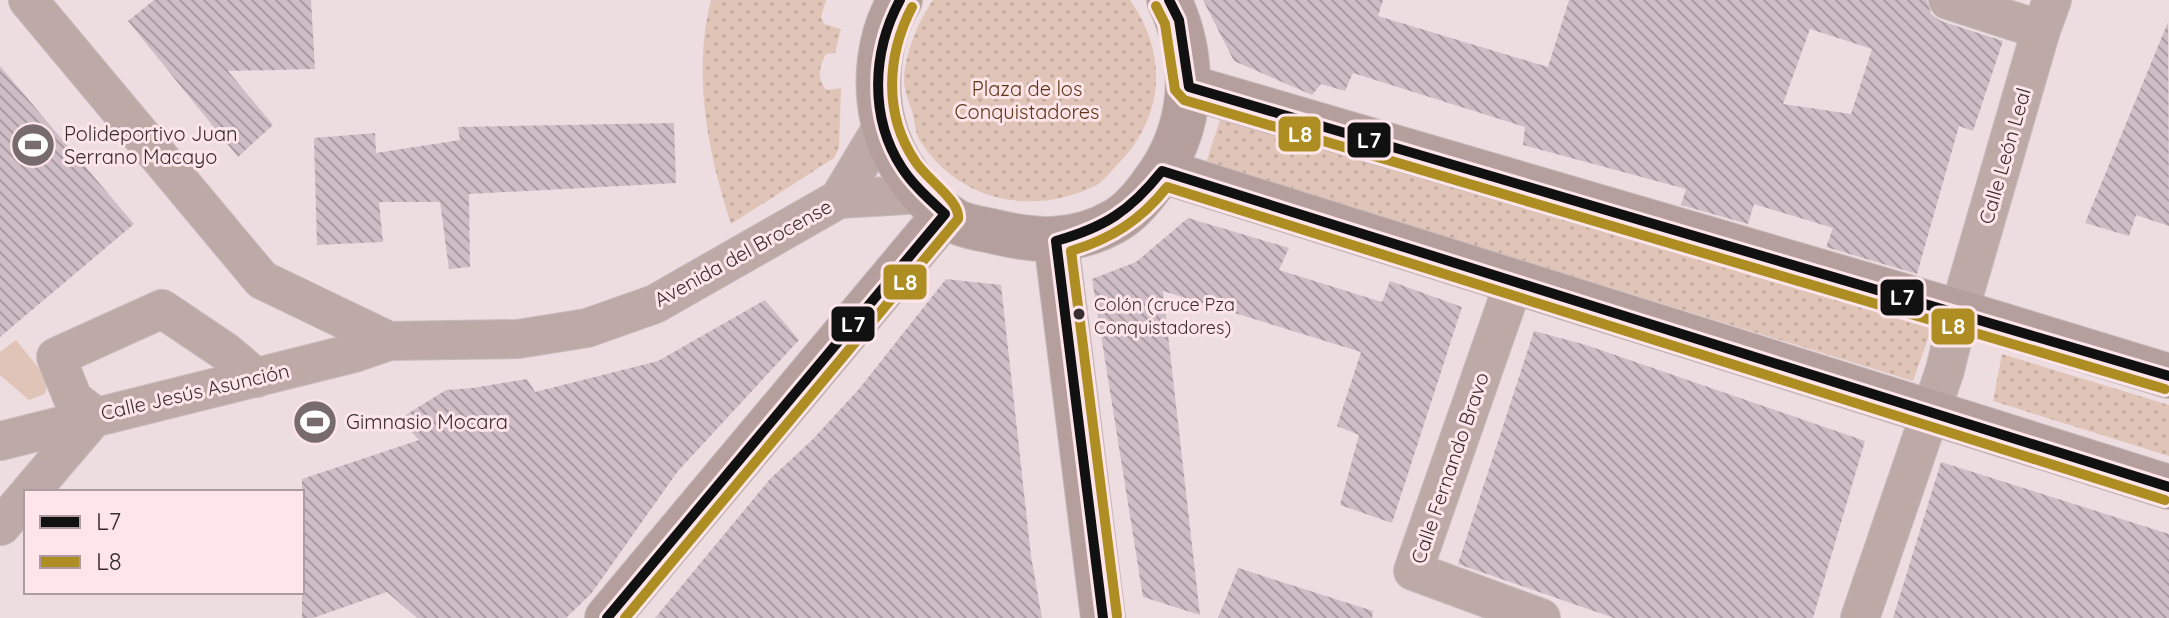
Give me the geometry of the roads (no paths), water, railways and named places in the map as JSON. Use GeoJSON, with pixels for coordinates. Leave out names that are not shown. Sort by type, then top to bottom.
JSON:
{"type":"FeatureCollection","features":[{"type":"Feature","properties":{"kind":"main road"},"geometry":{"type":"LineString","coordinates":[[900,0],[891,15],[881,58],[877,97],[901,166],[934,204],[961,224],[1026,239],[1056,241],[1116,220],[1141,199],[1176,149],[1189,87],[1179,20],[1169,0]]}},
{"type":"Feature","properties":{"kind":"main road"},"geometry":{"type":"LineString","coordinates":[[1189,87],[2169,376]]}},
{"type":"Feature","properties":{"kind":"main road"},"geometry":{"type":"LineString","coordinates":[[1162,171],[2169,487]]}},
{"type":"Feature","properties":{"kind":"main road"},"geometry":{"type":"LineString","coordinates":[[607,618],[934,204]]}},
{"type":"Feature","properties":{"kind":"main road"},"geometry":{"type":"LineString","coordinates":[[1056,241],[1103,618]]}},
{"type":"Feature","properties":{"kind":"street","name":"Avenida del Brocense"},"geometry":{"type":"LineString","coordinates":[[28,0],[262,280],[389,341],[518,339],[587,328],[655,304],[839,199],[884,124]]}},
{"type":"Feature","properties":{"kind":"street"},"geometry":{"type":"LineString","coordinates":[[1948,0],[2047,15]]}},
{"type":"Feature","properties":{"kind":"street","name":"Calle León Leal"},"geometry":{"type":"LineString","coordinates":[[1860,618],[1945,370],[1959,312],[2047,15]]}},
{"type":"Feature","properties":{"kind":"street","name":"Avenida del Brocense"},"geometry":{"type":"LineString","coordinates":[[839,199],[934,204]]}},
{"type":"Feature","properties":{"kind":"street","name":"Calle Fernando Bravo"},"geometry":{"type":"LineString","coordinates":[[1514,282],[1413,571],[1541,618]]}},
{"type":"Feature","properties":{"kind":"street"},"geometry":{"type":"LineString","coordinates":[[32,490],[95,416],[73,399],[56,357],[162,309],[206,337],[256,378]]}},
{"type":"Feature","properties":{"kind":"street","name":"Calle Jesús Asunción"},"geometry":{"type":"LineString","coordinates":[[0,441],[354,353],[389,341]]}},
{"type":"Feature","properties":{"kind":"street"},"geometry":{"type":"LineString","coordinates":[[0,527],[24,499]]}},
{"type":"Feature","properties":{"kind":"place","name":"Polideportivo Juan Serrano Macayo"},"geometry":{"type":"Point","coordinates":[33,145]}},
{"type":"Feature","properties":{"kind":"place","name":"Colón (cruce Pza Conquistadores)"},"geometry":{"type":"Point","coordinates":[1079,314]}},
{"type":"Feature","properties":{"kind":"place","name":"Gimnasio Mocara"},"geometry":{"type":"Point","coordinates":[315,422]}},
{"type":"Feature","properties":{"kind":"park label","name":"Plaza de los Conquistadores"},"geometry":{"type":"Point","coordinates":[1027,100]}}]}
